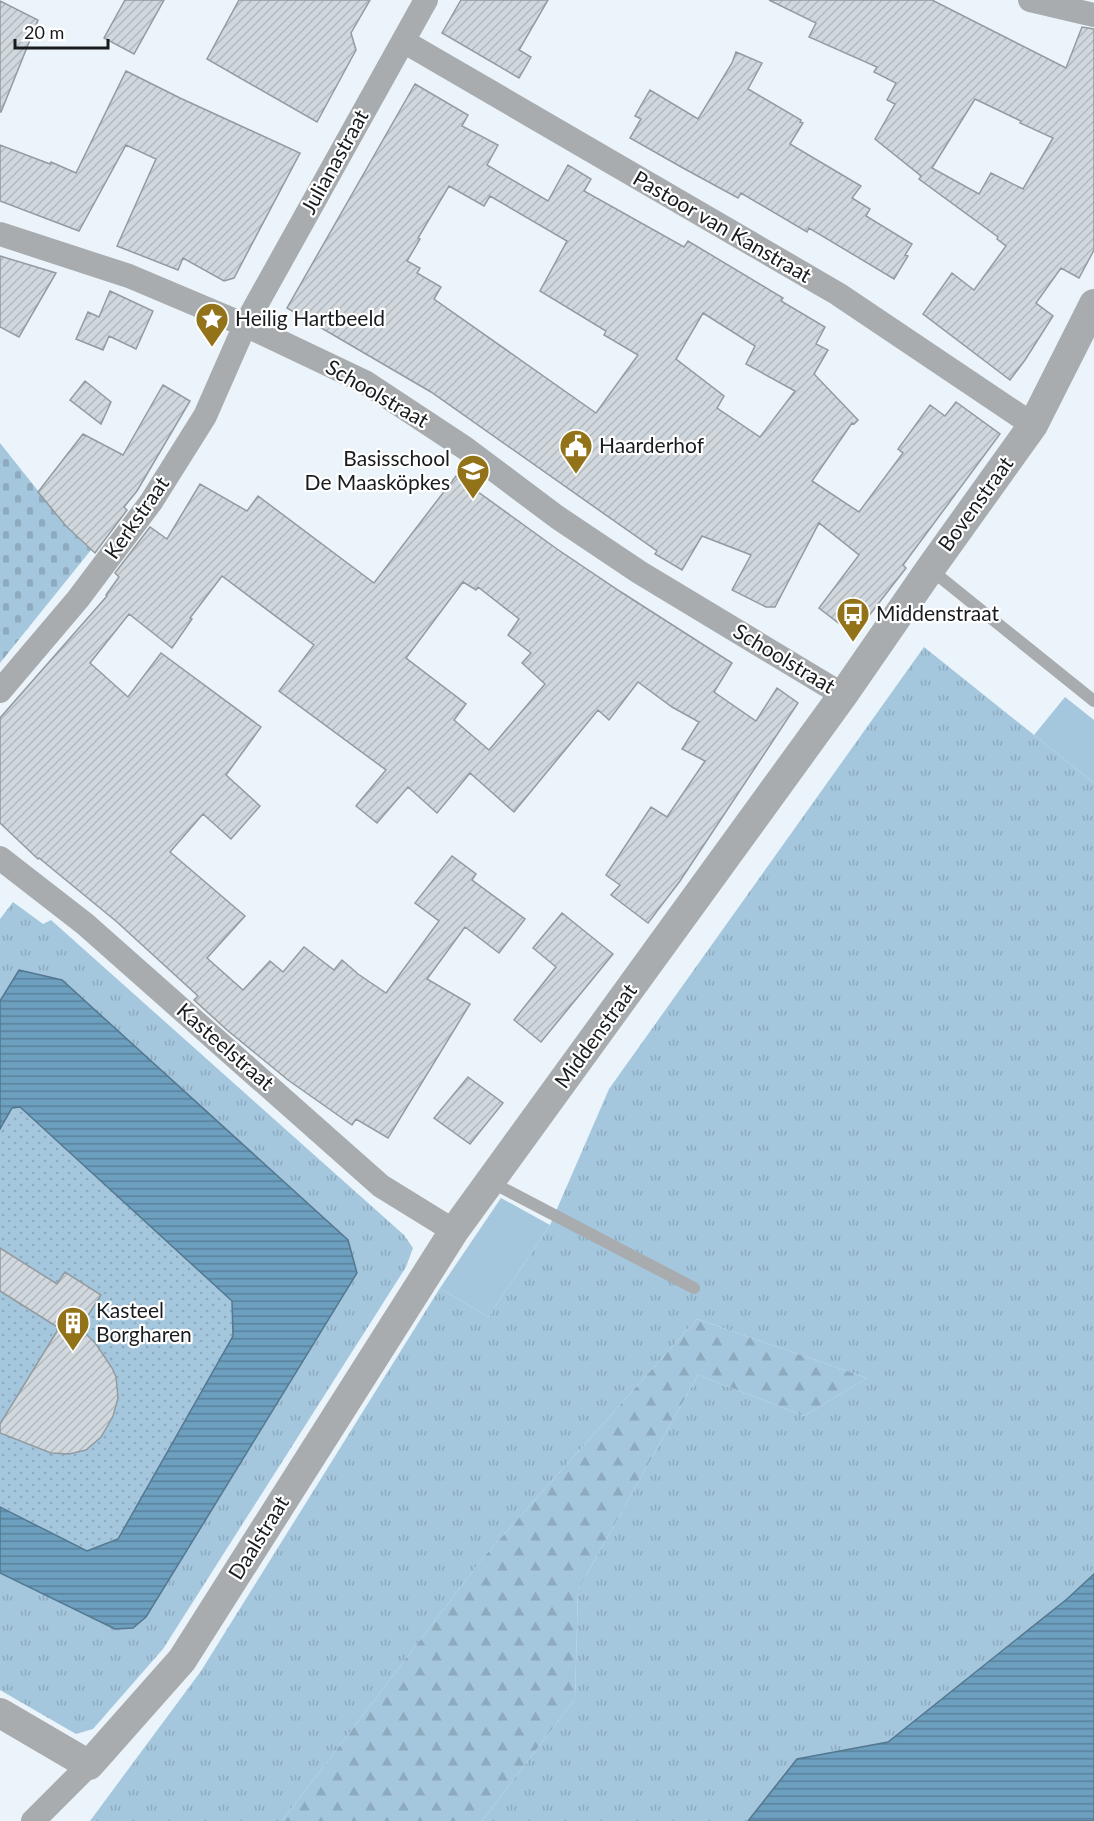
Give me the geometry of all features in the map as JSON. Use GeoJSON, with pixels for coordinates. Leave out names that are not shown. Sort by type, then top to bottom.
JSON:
{"type":"FeatureCollection","features":[{"type":"Feature","properties":{"kind":"street","name":"Julianastraat"},"geometry":{"type":"LineString","coordinates":[[245,325],[426,0]]}},
{"type":"Feature","properties":{"kind":"street"},"geometry":{"type":"LineString","coordinates":[[1030,0],[1094,15]]}},
{"type":"Feature","properties":{"kind":"street","name":"Pastoor van Kanstraat"},"geometry":{"type":"LineString","coordinates":[[403,41],[838,294],[1033,425]]}},
{"type":"Feature","properties":{"kind":"street","name":"Schoolstraat"},"geometry":{"type":"LineString","coordinates":[[0,234],[129,276],[245,325],[365,382],[465,448],[557,517],[639,572],[843,695]]}},
{"type":"Feature","properties":{"kind":"street","name":"Bovenstraat"},"geometry":{"type":"LineString","coordinates":[[843,695],[1033,425],[1094,304]]}},
{"type":"Feature","properties":{"kind":"street","name":"Kerkstraat"},"geometry":{"type":"LineString","coordinates":[[0,691],[78,599],[151,502],[205,416],[245,325]]}},
{"type":"Feature","properties":{"kind":"street","name":"Middenstraat"},"geometry":{"type":"LineString","coordinates":[[454,1231],[843,695]]}},
{"type":"Feature","properties":{"kind":"street","name":"Kasteelstraat"},"geometry":{"type":"LineString","coordinates":[[2,864],[85,924],[381,1186],[454,1231]]}},
{"type":"Feature","properties":{"kind":"street","name":"Daalstraat"},"geometry":{"type":"LineString","coordinates":[[33,1821],[89,1765],[182,1660],[454,1231]]}},
{"type":"Feature","properties":{"kind":"street"},"geometry":{"type":"LineString","coordinates":[[0,1713],[89,1765]]}},
{"type":"Feature","properties":{"kind":"lane"},"geometry":{"type":"LineString","coordinates":[[930,569],[1094,701]]}},
{"type":"Feature","properties":{"kind":"lane"},"geometry":{"type":"LineString","coordinates":[[490,1182],[694,1288]]}},
{"type":"Feature","properties":{"kind":"green space"},"geometry":{"type":"Polygon","coordinates":[[[0,443],[66,526],[91,550],[0,663],[0,443]]]}},
{"type":"Feature","properties":{"kind":"green space"},"geometry":{"type":"Polygon","coordinates":[[[924,647],[1094,783],[1094,1574],[1067,1599],[888,1742],[797,1760],[748,1821],[482,1821],[575,1699],[578,1590],[698,1375],[804,1416],[867,1378],[697,1319],[482,1559],[282,1821],[90,1821],[201,1671],[440,1288],[488,1317],[550,1225],[609,1089],[924,647]]]}},
{"type":"Feature","properties":{"kind":"green space"},"geometry":{"type":"Polygon","coordinates":[[[1065,697],[1094,720],[1094,783],[1034,735],[1065,697]]]}},
{"type":"Feature","properties":{"kind":"green space"},"geometry":{"type":"Polygon","coordinates":[[[13,902],[43,924],[51,920],[404,1235],[413,1248],[406,1267],[163,1649],[93,1729],[76,1734],[0,1690],[0,1573],[115,1629],[357,1273],[348,1240],[62,980],[0,1001],[0,919],[13,902]]]}},
{"type":"Feature","properties":{"kind":"green space"},"geometry":{"type":"Polygon","coordinates":[[[20,1107],[232,1301],[233,1336],[118,1539],[87,1551],[0,1507],[0,1129],[12,1108],[20,1107]]]}},
{"type":"Feature","properties":{"kind":"green space"},"geometry":{"type":"Polygon","coordinates":[[[501,1198],[550,1225],[488,1317],[440,1288],[501,1198]]]}},
{"type":"Feature","properties":{"kind":"green space"},"geometry":{"type":"Polygon","coordinates":[[[697,1319],[867,1378],[804,1416],[698,1375],[578,1590],[575,1699],[482,1821],[282,1821],[482,1559],[697,1319]]]}},
{"type":"Feature","properties":{"kind":"shaded area"},"geometry":{"type":"Polygon","coordinates":[[[19,970],[62,980],[348,1240],[357,1273],[146,1617],[133,1628],[115,1629],[0,1573],[0,1507],[87,1551],[118,1539],[233,1336],[232,1301],[20,1107],[12,1108],[0,1129],[0,1001],[19,970]]]}},
{"type":"Feature","properties":{"kind":"shaded area"},"geometry":{"type":"Polygon","coordinates":[[[1094,1574],[1094,1821],[748,1821],[797,1759],[888,1742],[1067,1599],[1094,1574]]]}},
{"type":"Feature","properties":{"kind":"building"},"geometry":{"type":"Polygon","coordinates":[[[125,0],[164,0],[134,54],[104,38],[125,0]]]}},
{"type":"Feature","properties":{"kind":"building"},"geometry":{"type":"Polygon","coordinates":[[[239,0],[370,0],[351,33],[356,50],[317,122],[207,59],[239,0]]]}},
{"type":"Feature","properties":{"kind":"building"},"geometry":{"type":"Polygon","coordinates":[[[461,0],[548,0],[519,50],[531,57],[519,78],[442,33],[461,0]]]}},
{"type":"Feature","properties":{"kind":"building"},"geometry":{"type":"Polygon","coordinates":[[[769,0],[932,0],[1066,68],[1082,27],[1094,29],[1094,250],[1079,278],[1061,268],[1036,303],[1053,316],[1010,380],[923,314],[952,273],[974,290],[1006,246],[997,239],[998,237],[919,179],[921,176],[875,139],[895,104],[887,100],[896,83],[874,72],[877,67],[809,37],[816,23],[769,0]],[[975,99],[932,168],[979,194],[991,173],[1023,189],[1053,138],[1020,123],[1021,121],[975,99]]]}},
{"type":"Feature","properties":{"kind":"building"},"geometry":{"type":"Polygon","coordinates":[[[0,1],[38,20],[1,112],[0,112],[0,1]]]}},
{"type":"Feature","properties":{"kind":"building"},"geometry":{"type":"Polygon","coordinates":[[[736,52],[762,63],[748,89],[803,123],[790,144],[861,186],[852,198],[870,209],[866,216],[912,244],[905,255],[908,256],[894,279],[809,228],[807,232],[741,193],[738,198],[630,138],[641,119],[635,116],[650,90],[698,119],[732,63],[736,52]]]}},
{"type":"Feature","properties":{"kind":"building"},"geometry":{"type":"Polygon","coordinates":[[[126,71],[300,153],[234,278],[224,281],[183,258],[178,270],[117,246],[156,159],[126,145],[79,231],[0,201],[0,145],[76,173],[126,71]]]}},
{"type":"Feature","properties":{"kind":"building"},"geometry":{"type":"Polygon","coordinates":[[[415,84],[468,115],[462,126],[498,145],[487,165],[548,201],[568,165],[591,179],[584,191],[684,247],[688,241],[783,298],[781,301],[825,327],[816,344],[828,350],[814,374],[858,420],[852,423],[812,481],[859,512],[903,453],[898,449],[930,405],[945,416],[956,402],[1000,434],[903,565],[906,568],[854,635],[819,608],[859,555],[819,523],[775,607],[766,607],[732,590],[751,555],[702,536],[682,570],[655,554],[657,551],[431,392],[287,308],[415,84]],[[449,186],[407,261],[420,268],[417,273],[441,287],[434,299],[596,413],[638,355],[604,335],[606,331],[540,291],[567,241],[490,196],[484,206],[449,186]],[[703,313],[676,359],[724,396],[717,408],[760,437],[795,391],[746,364],[755,346],[703,313]]]}},
{"type":"Feature","properties":{"kind":"building"},"geometry":{"type":"Polygon","coordinates":[[[0,256],[56,273],[19,337],[0,327],[0,256]]]}},
{"type":"Feature","properties":{"kind":"building"},"geometry":{"type":"Polygon","coordinates":[[[110,291],[153,311],[136,349],[109,336],[103,350],[76,339],[88,312],[99,317],[110,291]]]}},
{"type":"Feature","properties":{"kind":"building"},"geometry":{"type":"Polygon","coordinates":[[[85,381],[111,402],[101,424],[70,400],[85,381]]]}},
{"type":"Feature","properties":{"kind":"building"},"geometry":{"type":"Polygon","coordinates":[[[163,385],[190,401],[137,491],[124,507],[127,510],[95,553],[66,526],[38,492],[83,434],[123,455],[163,385]]]}},
{"type":"Feature","properties":{"kind":"building"},"geometry":{"type":"Polygon","coordinates":[[[456,476],[557,549],[732,663],[714,692],[756,721],[777,688],[798,703],[680,881],[648,923],[611,895],[620,885],[606,875],[651,807],[667,817],[705,761],[682,749],[699,722],[672,707],[638,682],[609,720],[598,710],[514,812],[470,773],[437,813],[408,787],[377,823],[356,806],[386,770],[279,691],[314,645],[222,576],[190,618],[192,619],[172,648],[129,614],[90,663],[128,697],[161,653],[261,727],[226,775],[260,806],[231,839],[203,814],[170,852],[245,916],[207,958],[243,990],[270,961],[283,972],[304,947],[334,970],[342,960],[386,993],[439,921],[415,903],[452,856],[476,874],[472,880],[525,919],[499,953],[465,927],[427,979],[470,1004],[388,1138],[356,1119],[352,1125],[288,1080],[194,1000],[198,996],[117,922],[38,859],[0,823],[0,718],[107,596],[119,577],[115,573],[150,527],[167,539],[200,484],[247,511],[258,496],[374,583],[456,476]],[[463,582],[406,658],[466,704],[454,720],[489,750],[545,684],[522,663],[531,653],[508,635],[519,619],[478,587],[476,590],[463,582]]]}},
{"type":"Feature","properties":{"kind":"building"},"geometry":{"type":"Polygon","coordinates":[[[562,913],[613,954],[541,1042],[514,1020],[556,967],[533,948],[562,913]]]}},
{"type":"Feature","properties":{"kind":"building"},"geometry":{"type":"Polygon","coordinates":[[[468,1077],[503,1103],[470,1144],[434,1118],[468,1077]]]}},
{"type":"Feature","properties":{"kind":"building","name":"Kasteel Borgharen"},"geometry":{"type":"Polygon","coordinates":[[[0,1248],[57,1284],[65,1272],[101,1295],[80,1328],[96,1344],[112,1368],[116,1377],[118,1398],[113,1416],[101,1437],[86,1450],[69,1454],[51,1453],[0,1433],[0,1424],[59,1328],[0,1291],[0,1248]]]}},
{"type":"Feature","properties":{"kind":"place","name":"Heilig Hartbeeld"},"geometry":{"type":"Point","coordinates":[212,348]}},
{"type":"Feature","properties":{"kind":"place","name":"Haarderhof"},"geometry":{"type":"Point","coordinates":[576,475]}},
{"type":"Feature","properties":{"kind":"place","name":"Basisschool De Maasköpkes"},"geometry":{"type":"Point","coordinates":[473,500]}},
{"type":"Feature","properties":{"kind":"place","name":"Middenstraat"},"geometry":{"type":"Point","coordinates":[853,643]}},
{"type":"Feature","properties":{"kind":"place","name":"Kasteel Borgharen"},"geometry":{"type":"Point","coordinates":[73,1352]}}]}
